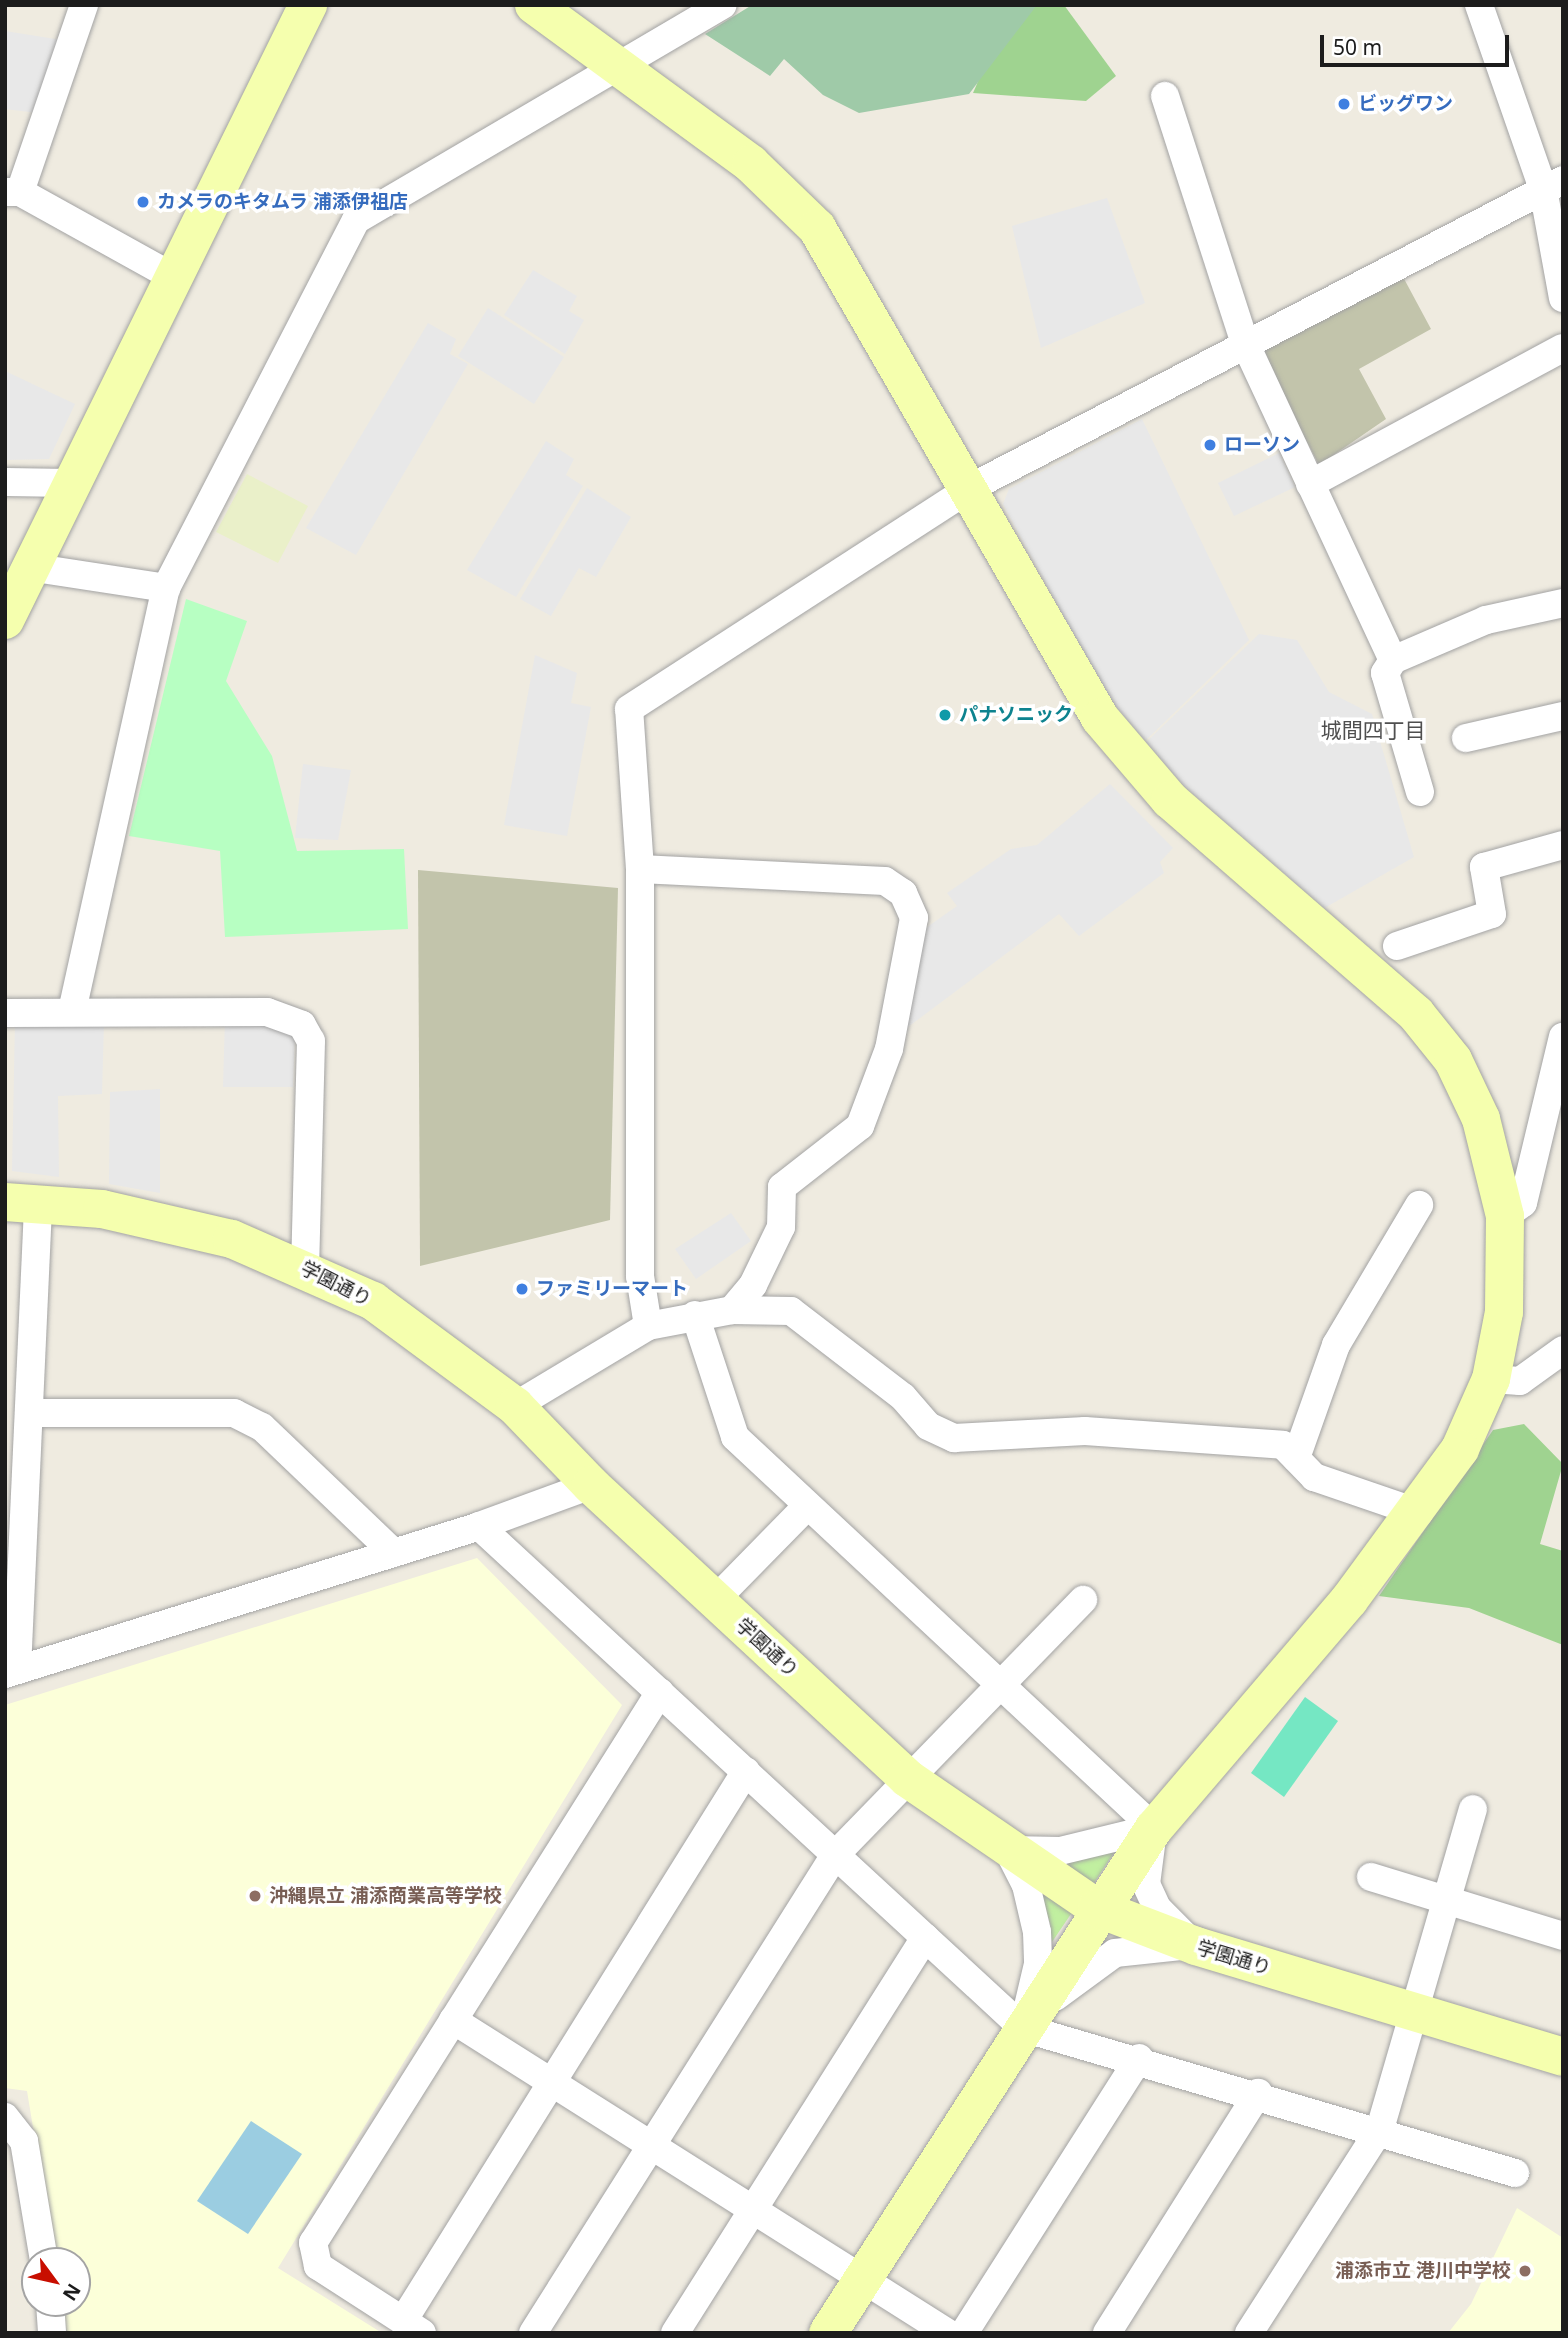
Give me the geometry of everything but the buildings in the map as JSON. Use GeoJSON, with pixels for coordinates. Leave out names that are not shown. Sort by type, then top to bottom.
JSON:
{"type":"FeatureCollection","features":[{"type":"Feature","properties":{"kind":"street"},"geometry":{"type":"LineString","coordinates":[[84,5],[13,192],[170,275]]}},
{"type":"Feature","properties":{"kind":"street"},"geometry":{"type":"LineString","coordinates":[[5,620],[170,275],[308,5]]}},
{"type":"Feature","properties":{"kind":"street"},"geometry":{"type":"LineString","coordinates":[[534,5],[621,66],[751,164],[817,228],[970,488],[1100,718],[1131,761],[1368,968],[1452,1060],[1481,1119],[1505,1216],[1504,1312],[1491,1379],[1460,1450],[1419,1513],[1154,1828],[1097,1908],[828,2333]]}},
{"type":"Feature","properties":{"kind":"street"},"geometry":{"type":"LineString","coordinates":[[72,1011],[166,588],[356,220],[723,5]]}},
{"type":"Feature","properties":{"kind":"street"},"geometry":{"type":"LineString","coordinates":[[1479,5],[1553,184],[1563,298]]}},
{"type":"Feature","properties":{"kind":"street"},"geometry":{"type":"LineString","coordinates":[[1165,96],[1245,343],[1393,660]]}},
{"type":"Feature","properties":{"kind":"street"},"geometry":{"type":"LineString","coordinates":[[649,1326],[640,1276],[640,869],[629,709],[970,488],[1553,184]]}},
{"type":"Feature","properties":{"kind":"street"},"geometry":{"type":"LineString","coordinates":[[1311,484],[1563,348]]}},
{"type":"Feature","properties":{"kind":"street"},"geometry":{"type":"LineString","coordinates":[[5,482],[71,483]]}},
{"type":"Feature","properties":{"kind":"street"},"geometry":{"type":"LineString","coordinates":[[29,568],[166,588]]}},
{"type":"Feature","properties":{"kind":"street"},"geometry":{"type":"LineString","coordinates":[[1420,792],[1385,673],[1393,660],[1486,620],[1563,603]]}},
{"type":"Feature","properties":{"kind":"street"},"geometry":{"type":"LineString","coordinates":[[1466,738],[1563,716]]}},
{"type":"Feature","properties":{"kind":"street"},"geometry":{"type":"LineString","coordinates":[[1397,946],[1492,914],[1484,867],[1563,845]]}},
{"type":"Feature","properties":{"kind":"street"},"geometry":{"type":"LineString","coordinates":[[640,869],[885,881],[902,892],[914,918],[888,1049],[860,1126],[782,1187],[781,1227],[753,1285],[732,1310]]}},
{"type":"Feature","properties":{"kind":"street"},"geometry":{"type":"LineString","coordinates":[[5,1013],[267,1012],[302,1025],[311,1041],[305,1266]]}},
{"type":"Feature","properties":{"kind":"street"},"geometry":{"type":"LineString","coordinates":[[1505,1216],[1523,1203],[1563,1037]]}},
{"type":"Feature","properties":{"kind":"street"},"geometry":{"type":"LineString","coordinates":[[22,1203],[29,1413],[11,1672],[480,1526],[591,1485]]}},
{"type":"Feature","properties":{"kind":"street","name":"学園通り"},"geometry":{"type":"LineString","coordinates":[[22,1203],[154,1219],[305,1266],[373,1301],[515,1406],[591,1485],[907,1778],[1008,1850],[1097,1908],[1196,1946],[1563,2057]]}},
{"type":"Feature","properties":{"kind":"street"},"geometry":{"type":"LineString","coordinates":[[1296,1458],[1336,1345],[1419,1205]]}},
{"type":"Feature","properties":{"kind":"street"},"geometry":{"type":"LineString","coordinates":[[515,1406],[649,1326],[695,1314],[732,1310],[791,1311],[903,1397],[928,1426],[954,1438],[1085,1431],[1220,1437],[1283,1445],[1314,1477],[1419,1513]]}},
{"type":"Feature","properties":{"kind":"street"},"geometry":{"type":"LineString","coordinates":[[695,1314],[735,1437],[805,1508],[1154,1828]]}},
{"type":"Feature","properties":{"kind":"street"},"geometry":{"type":"LineString","coordinates":[[1491,1379],[1520,1381],[1563,1350]]}},
{"type":"Feature","properties":{"kind":"street"},"geometry":{"type":"LineString","coordinates":[[29,1413],[234,1413],[262,1427],[394,1553]]}},
{"type":"Feature","properties":{"kind":"street"},"geometry":{"type":"LineString","coordinates":[[715,1600],[805,1508]]}},
{"type":"Feature","properties":{"kind":"street"},"geometry":{"type":"LineString","coordinates":[[480,1526],[1023,2028],[1258,2093],[1515,2173]]}},
{"type":"Feature","properties":{"kind":"street"},"geometry":{"type":"LineString","coordinates":[[534,2333],[835,1855],[1083,1600]]}},
{"type":"Feature","properties":{"kind":"street"},"geometry":{"type":"LineString","coordinates":[[660,1692],[313,2243],[317,2266],[413,2327],[551,2085],[746,1771]]}},
{"type":"Feature","properties":{"kind":"street"},"geometry":{"type":"LineString","coordinates":[[1249,2333],[1380,2129],[1473,1809]]}},
{"type":"Feature","properties":{"kind":"street"},"geometry":{"type":"LineString","coordinates":[[1023,2028],[1038,1964],[1037,1932],[1026,1885],[1008,1850],[1060,1851],[1154,1828]]}},
{"type":"Feature","properties":{"kind":"street"},"geometry":{"type":"LineString","coordinates":[[1154,1828],[1146,1884],[1157,1908],[1196,1946]]}},
{"type":"Feature","properties":{"kind":"street"},"geometry":{"type":"LineString","coordinates":[[1371,1877],[1563,1936]]}},
{"type":"Feature","properties":{"kind":"street"},"geometry":{"type":"LineString","coordinates":[[675,2333],[925,1937]]}},
{"type":"Feature","properties":{"kind":"street"},"geometry":{"type":"LineString","coordinates":[[1023,2028],[1088,1968],[1115,1953],[1196,1946]]}},
{"type":"Feature","properties":{"kind":"street"},"geometry":{"type":"LineString","coordinates":[[453,2020],[650,2148],[948,2333]]}},
{"type":"Feature","properties":{"kind":"street"},"geometry":{"type":"LineString","coordinates":[[964,2333],[1139,2058]]}},
{"type":"Feature","properties":{"kind":"street"},"geometry":{"type":"LineString","coordinates":[[1107,2333],[1258,2093]]}},
{"type":"Feature","properties":{"kind":"street"},"geometry":{"type":"LineString","coordinates":[[5,2117],[24,2141],[42,2247]]}},
{"type":"Feature","properties":{"kind":"shaded area"},"geometry":{"type":"Polygon","coordinates":[[[752,5],[1037,5],[969,94],[859,113],[823,95],[784,59],[770,76],[705,34],[752,5]]]}},
{"type":"Feature","properties":{"kind":"shaded area"},"geometry":{"type":"Polygon","coordinates":[[[5,31],[68,41],[46,114],[5,109],[5,31]]]}},
{"type":"Feature","properties":{"kind":"shaded area"},"geometry":{"type":"Polygon","coordinates":[[[1107,198],[1145,303],[1041,348],[1012,226],[1107,198]]]}},
{"type":"Feature","properties":{"kind":"shaded area"},"geometry":{"type":"Polygon","coordinates":[[[533,270],[577,296],[569,311],[584,320],[565,354],[504,315],[533,270]]]}},
{"type":"Feature","properties":{"kind":"shaded area"},"geometry":{"type":"Polygon","coordinates":[[[1402,275],[1431,329],[1359,369],[1386,419],[1319,465],[1257,346],[1402,275]]]}},
{"type":"Feature","properties":{"kind":"shaded area"},"geometry":{"type":"Polygon","coordinates":[[[488,308],[564,357],[534,404],[458,356],[488,308]]]}},
{"type":"Feature","properties":{"kind":"shaded area"},"geometry":{"type":"Polygon","coordinates":[[[428,323],[456,339],[450,354],[468,364],[356,555],[306,528],[428,323]]]}},
{"type":"Feature","properties":{"kind":"shaded area"},"geometry":{"type":"Polygon","coordinates":[[[5,371],[75,404],[49,459],[5,460],[5,371]]]}},
{"type":"Feature","properties":{"kind":"shaded area"},"geometry":{"type":"Polygon","coordinates":[[[1142,419],[1249,640],[1141,745],[1121,722],[1003,504],[1009,489],[1142,419]]]}},
{"type":"Feature","properties":{"kind":"shaded area"},"geometry":{"type":"Polygon","coordinates":[[[546,441],[574,459],[566,475],[583,486],[516,597],[467,570],[546,441]]]}},
{"type":"Feature","properties":{"kind":"shaded area"},"geometry":{"type":"Polygon","coordinates":[[[1279,453],[1295,487],[1234,516],[1218,483],[1279,453]]]}},
{"type":"Feature","properties":{"kind":"shaded area"},"geometry":{"type":"Polygon","coordinates":[[[247,474],[308,506],[278,563],[216,532],[247,474]]]}},
{"type":"Feature","properties":{"kind":"shaded area"},"geometry":{"type":"Polygon","coordinates":[[[587,488],[631,517],[596,577],[579,568],[551,616],[520,599],[587,488]]]}},
{"type":"Feature","properties":{"kind":"shaded area"},"geometry":{"type":"Polygon","coordinates":[[[1259,634],[1297,640],[1329,692],[1372,714],[1414,857],[1321,910],[1141,747],[1259,634]]]}},
{"type":"Feature","properties":{"kind":"shaded area"},"geometry":{"type":"Polygon","coordinates":[[[535,655],[577,673],[571,703],[591,707],[567,836],[504,825],[535,655]]]}},
{"type":"Feature","properties":{"kind":"shaded area"},"geometry":{"type":"Polygon","coordinates":[[[303,764],[351,770],[338,840],[295,838],[303,764]]]}},
{"type":"Feature","properties":{"kind":"shaded area"},"geometry":{"type":"Polygon","coordinates":[[[1110,784],[1173,848],[1160,862],[1164,873],[1079,936],[1059,914],[900,1033],[920,932],[957,906],[947,893],[1011,849],[1037,845],[1110,784]]]}},
{"type":"Feature","properties":{"kind":"shaded area"},"geometry":{"type":"Polygon","coordinates":[[[418,870],[618,888],[610,1220],[420,1266],[418,870]]]}},
{"type":"Feature","properties":{"kind":"shaded area"},"geometry":{"type":"Polygon","coordinates":[[[225,1019],[295,1030],[293,1087],[223,1087],[225,1019]]]}},
{"type":"Feature","properties":{"kind":"shaded area"},"geometry":{"type":"Polygon","coordinates":[[[15,1021],[104,1022],[102,1094],[58,1096],[59,1177],[12,1171],[15,1021]]]}},
{"type":"Feature","properties":{"kind":"shaded area"},"geometry":{"type":"Polygon","coordinates":[[[160,1089],[160,1193],[109,1184],[110,1092],[160,1089]]]}},
{"type":"Feature","properties":{"kind":"shaded area"},"geometry":{"type":"Polygon","coordinates":[[[731,1213],[751,1241],[696,1279],[675,1249],[731,1213]]]}},
{"type":"Feature","properties":{"kind":"shaded area","name":"沖縄県立 浦添商業高等学校"},"geometry":{"type":"Polygon","coordinates":[[[477,1558],[622,1705],[278,2268],[382,2333],[67,2333],[64,2317],[91,2317],[91,2247],[53,2247],[27,2091],[5,2088],[5,1705],[477,1558]]]}},
{"type":"Feature","properties":{"kind":"shaded area","name":"浦添市立 港川中学校"},"geometry":{"type":"Polygon","coordinates":[[[1517,2208],[1563,2238],[1563,2333],[1448,2333],[1471,2304],[1517,2208]]]}},
{"type":"Feature","properties":{"kind":"green space"},"geometry":{"type":"Polygon","coordinates":[[[1017,5],[1064,5],[1116,76],[1086,101],[973,93],[1009,10],[1017,5]]]}},
{"type":"Feature","properties":{"kind":"green space"},"geometry":{"type":"Polygon","coordinates":[[[186,599],[247,621],[226,681],[272,756],[297,851],[404,849],[408,929],[225,937],[220,851],[129,836],[186,599]]]}},
{"type":"Feature","properties":{"kind":"green space"},"geometry":{"type":"Polygon","coordinates":[[[1524,1424],[1563,1464],[1540,1544],[1563,1551],[1563,1645],[1469,1608],[1379,1596],[1493,1430],[1524,1424]]]}},
{"type":"Feature","properties":{"kind":"green space"},"geometry":{"type":"Polygon","coordinates":[[[1305,1697],[1338,1721],[1284,1797],[1251,1773],[1305,1697]]]}},
{"type":"Feature","properties":{"kind":"green space"},"geometry":{"type":"Polygon","coordinates":[[[1117,1848],[1094,1883],[1055,1861],[1117,1848]]]}},
{"type":"Feature","properties":{"kind":"green space"},"geometry":{"type":"Polygon","coordinates":[[[1039,1891],[1073,1911],[1052,1942],[1050,1923],[1039,1891]]]}},
{"type":"Feature","properties":{"kind":"water"},"geometry":{"type":"Polygon","coordinates":[[[251,2121],[302,2154],[248,2234],[197,2201],[251,2121]]]}},
{"type":"Feature","properties":{"kind":"place","name":"ビッグワン"},"geometry":{"type":"Point","coordinates":[1344,104]}},
{"type":"Feature","properties":{"kind":"place","name":"カメラのキタムラ 浦添伊祖店"},"geometry":{"type":"Point","coordinates":[143,202]}},
{"type":"Feature","properties":{"kind":"place","name":"ローソン"},"geometry":{"type":"Point","coordinates":[1210,445]}},
{"type":"Feature","properties":{"kind":"place","name":"パナソニック"},"geometry":{"type":"Point","coordinates":[945,715]}},
{"type":"Feature","properties":{"kind":"place","name":"ファミリーマート"},"geometry":{"type":"Point","coordinates":[522,1289]}},
{"type":"Feature","properties":{"kind":"place","name":"沖縄県立 浦添商業高等学校"},"geometry":{"type":"Point","coordinates":[255,1896]}},
{"type":"Feature","properties":{"kind":"place","name":"浦添市立 港川中学校"},"geometry":{"type":"Point","coordinates":[1525,2271]}},
{"type":"Feature","properties":{"kind":"district","name":"城間四丁目"},"geometry":{"type":"Point","coordinates":[1373,730]}}]}
